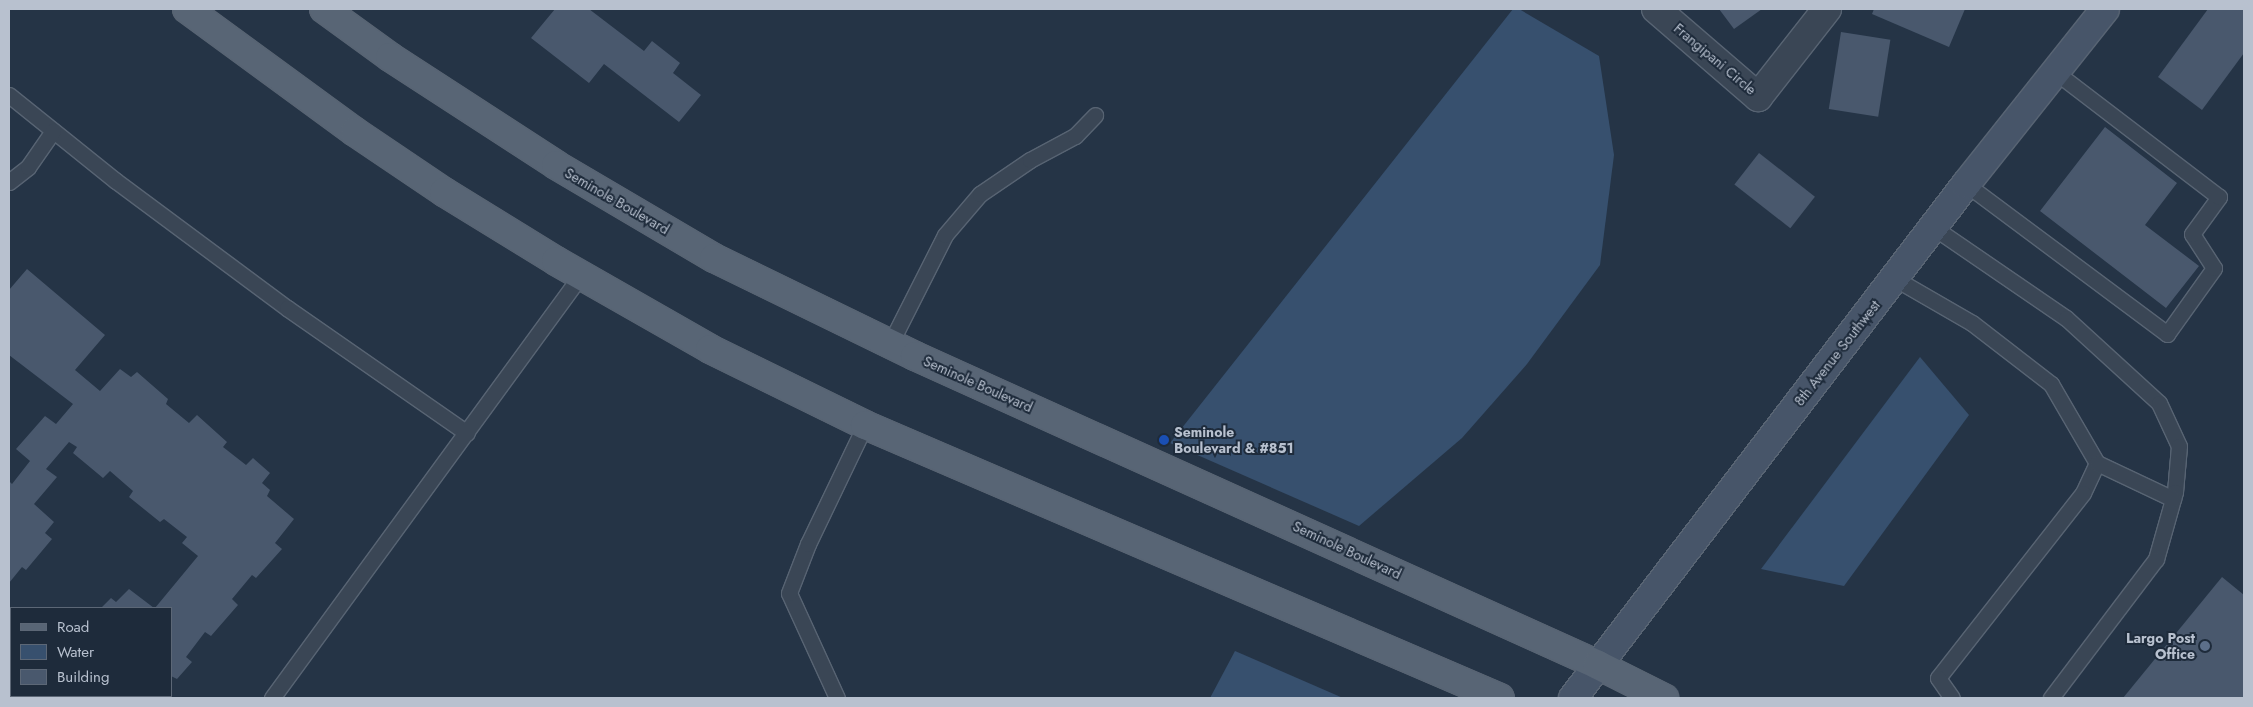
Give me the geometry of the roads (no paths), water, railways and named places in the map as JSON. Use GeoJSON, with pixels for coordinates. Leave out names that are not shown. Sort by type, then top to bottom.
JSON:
{"type":"FeatureCollection","features":[{"type":"Feature","properties":{"kind":"main road"},"geometry":{"type":"LineString","coordinates":[[187,9],[355,132],[500,227],[710,349],[865,425],[1500,698]]}},
{"type":"Feature","properties":{"kind":"main road","name":"Seminole Boulevard"},"geometry":{"type":"LineString","coordinates":[[324,9],[390,57],[556,165],[714,258],[890,344],[1598,665],[1664,698]]}},
{"type":"Feature","properties":{"kind":"street","name":"Frangipani Circle"},"geometry":{"type":"LineString","coordinates":[[1656,9],[1758,97],[1827,9]]}},
{"type":"Feature","properties":{"kind":"street","name":"8th Avenue Southwest"},"geometry":{"type":"LineString","coordinates":[[1572,698],[1966,184],[2057,73],[2105,9]]}},
{"type":"Feature","properties":{"kind":"lane"},"geometry":{"type":"LineString","coordinates":[[1966,184],[2167,334],[2214,268],[2192,234],[2219,197],[2057,73]]}},
{"type":"Feature","properties":{"kind":"lane"},"geometry":{"type":"LineString","coordinates":[[9,95],[53,131],[287,308],[467,433]]}},
{"type":"Feature","properties":{"kind":"lane"},"geometry":{"type":"LineString","coordinates":[[890,344],[945,235],[980,194],[1030,160],[1075,136],[1095,114]]}},
{"type":"Feature","properties":{"kind":"lane"},"geometry":{"type":"LineString","coordinates":[[9,182],[28,167],[53,131]]}},
{"type":"Feature","properties":{"kind":"lane"},"geometry":{"type":"LineString","coordinates":[[1933,227],[2066,318],[2159,403],[2179,446],[2173,499],[2156,559],[2051,698]]}},
{"type":"Feature","properties":{"kind":"lane"},"geometry":{"type":"LineString","coordinates":[[272,698],[581,275]]}},
{"type":"Feature","properties":{"kind":"lane"},"geometry":{"type":"LineString","coordinates":[[1894,278],[1972,323],[2052,384],[2097,464],[2173,499]]}},
{"type":"Feature","properties":{"kind":"lane"},"geometry":{"type":"LineString","coordinates":[[837,698],[789,593],[808,544],[865,425]]}},
{"type":"Feature","properties":{"kind":"lane"},"geometry":{"type":"LineString","coordinates":[[1952,698],[1938,678],[2083,493],[2097,464]]}},
{"type":"Feature","properties":{"kind":"water"},"geometry":{"type":"Polygon","coordinates":[[[1513,9],[1519,9],[1599,56],[1614,155],[1600,265],[1527,364],[1462,438],[1359,526],[1170,443],[1513,9]]]}},
{"type":"Feature","properties":{"kind":"water"},"geometry":{"type":"Polygon","coordinates":[[[1920,357],[1969,415],[1844,586],[1761,569],[1920,357]]]}},
{"type":"Feature","properties":{"kind":"water"},"geometry":{"type":"Polygon","coordinates":[[[1235,651],[1343,698],[1210,698],[1235,651]]]}},
{"type":"Feature","properties":{"kind":"place","name":"Seminole Boulevard & #851"},"geometry":{"type":"Point","coordinates":[1164,440]}},
{"type":"Feature","properties":{"kind":"place","name":"Largo Post Office"},"geometry":{"type":"Point","coordinates":[2205,646]}}]}
